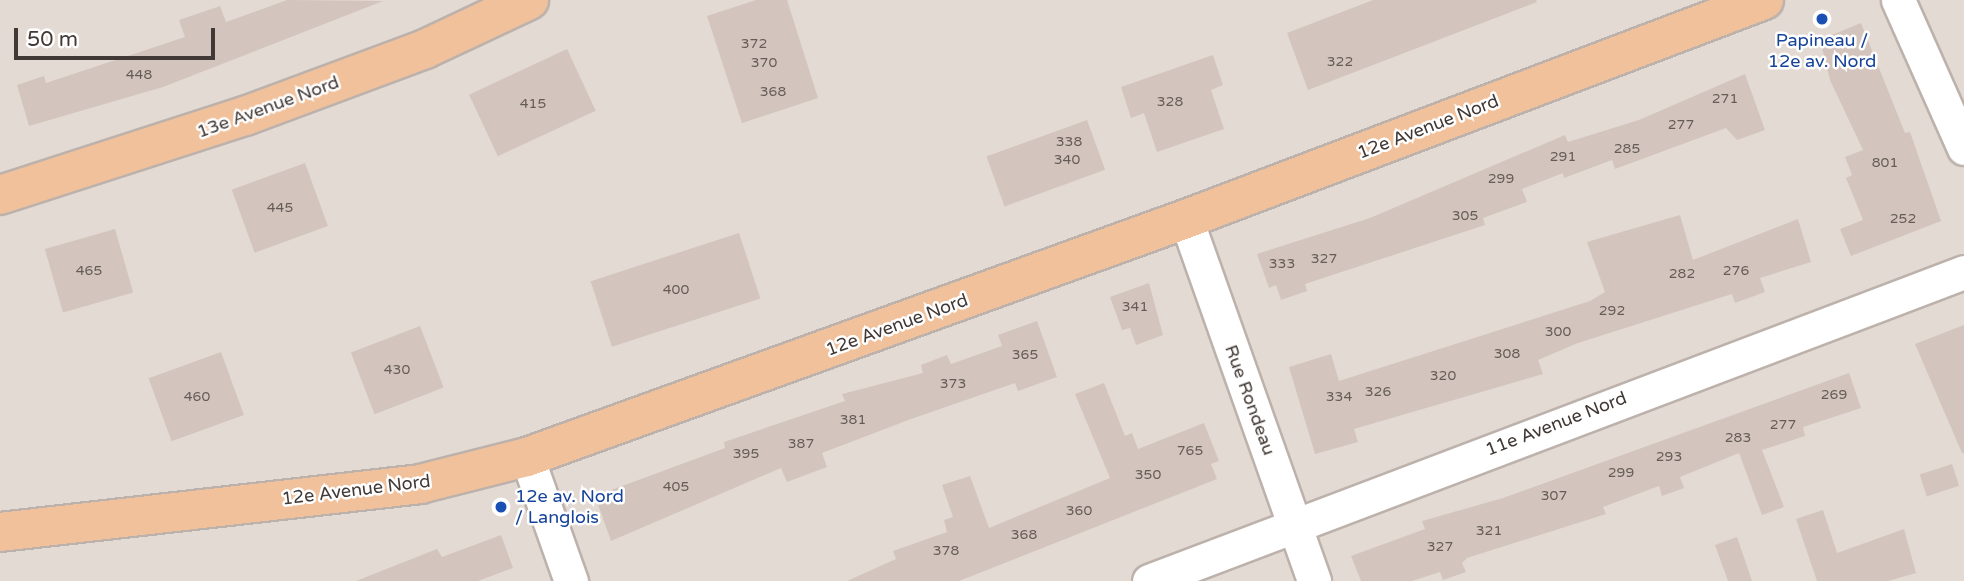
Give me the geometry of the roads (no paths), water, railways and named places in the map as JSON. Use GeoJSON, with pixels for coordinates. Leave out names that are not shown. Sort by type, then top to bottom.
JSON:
{"type":"FeatureCollection","features":[{"type":"Feature","properties":{"kind":"main road","name":"13e Avenue Nord"},"geometry":{"type":"LineString","coordinates":[[0,195],[258,112],[425,50],[529,0]]}},
{"type":"Feature","properties":{"kind":"main road","name":"12e Avenue Nord"},"geometry":{"type":"LineString","coordinates":[[0,531],[419,484],[527,457],[1186,219],[1764,0]]}},
{"type":"Feature","properties":{"kind":"street"},"geometry":{"type":"LineString","coordinates":[[1898,0],[1964,148]]}},
{"type":"Feature","properties":{"kind":"street","name":"Rue Rondeau"},"geometry":{"type":"LineString","coordinates":[[1186,219],[1314,581]]}},
{"type":"Feature","properties":{"kind":"street","name":"11e Avenue Nord"},"geometry":{"type":"LineString","coordinates":[[1149,581],[1964,272]]}},
{"type":"Feature","properties":{"kind":"street"},"geometry":{"type":"LineString","coordinates":[[527,457],[571,581]]}},
{"type":"Feature","properties":{"kind":"place","name":"Papineau / 12e av. Nord"},"geometry":{"type":"Point","coordinates":[1822,19]}},
{"type":"Feature","properties":{"kind":"place","name":"12e av. Nord / Langlois"},"geometry":{"type":"Point","coordinates":[501,507]}}]}
